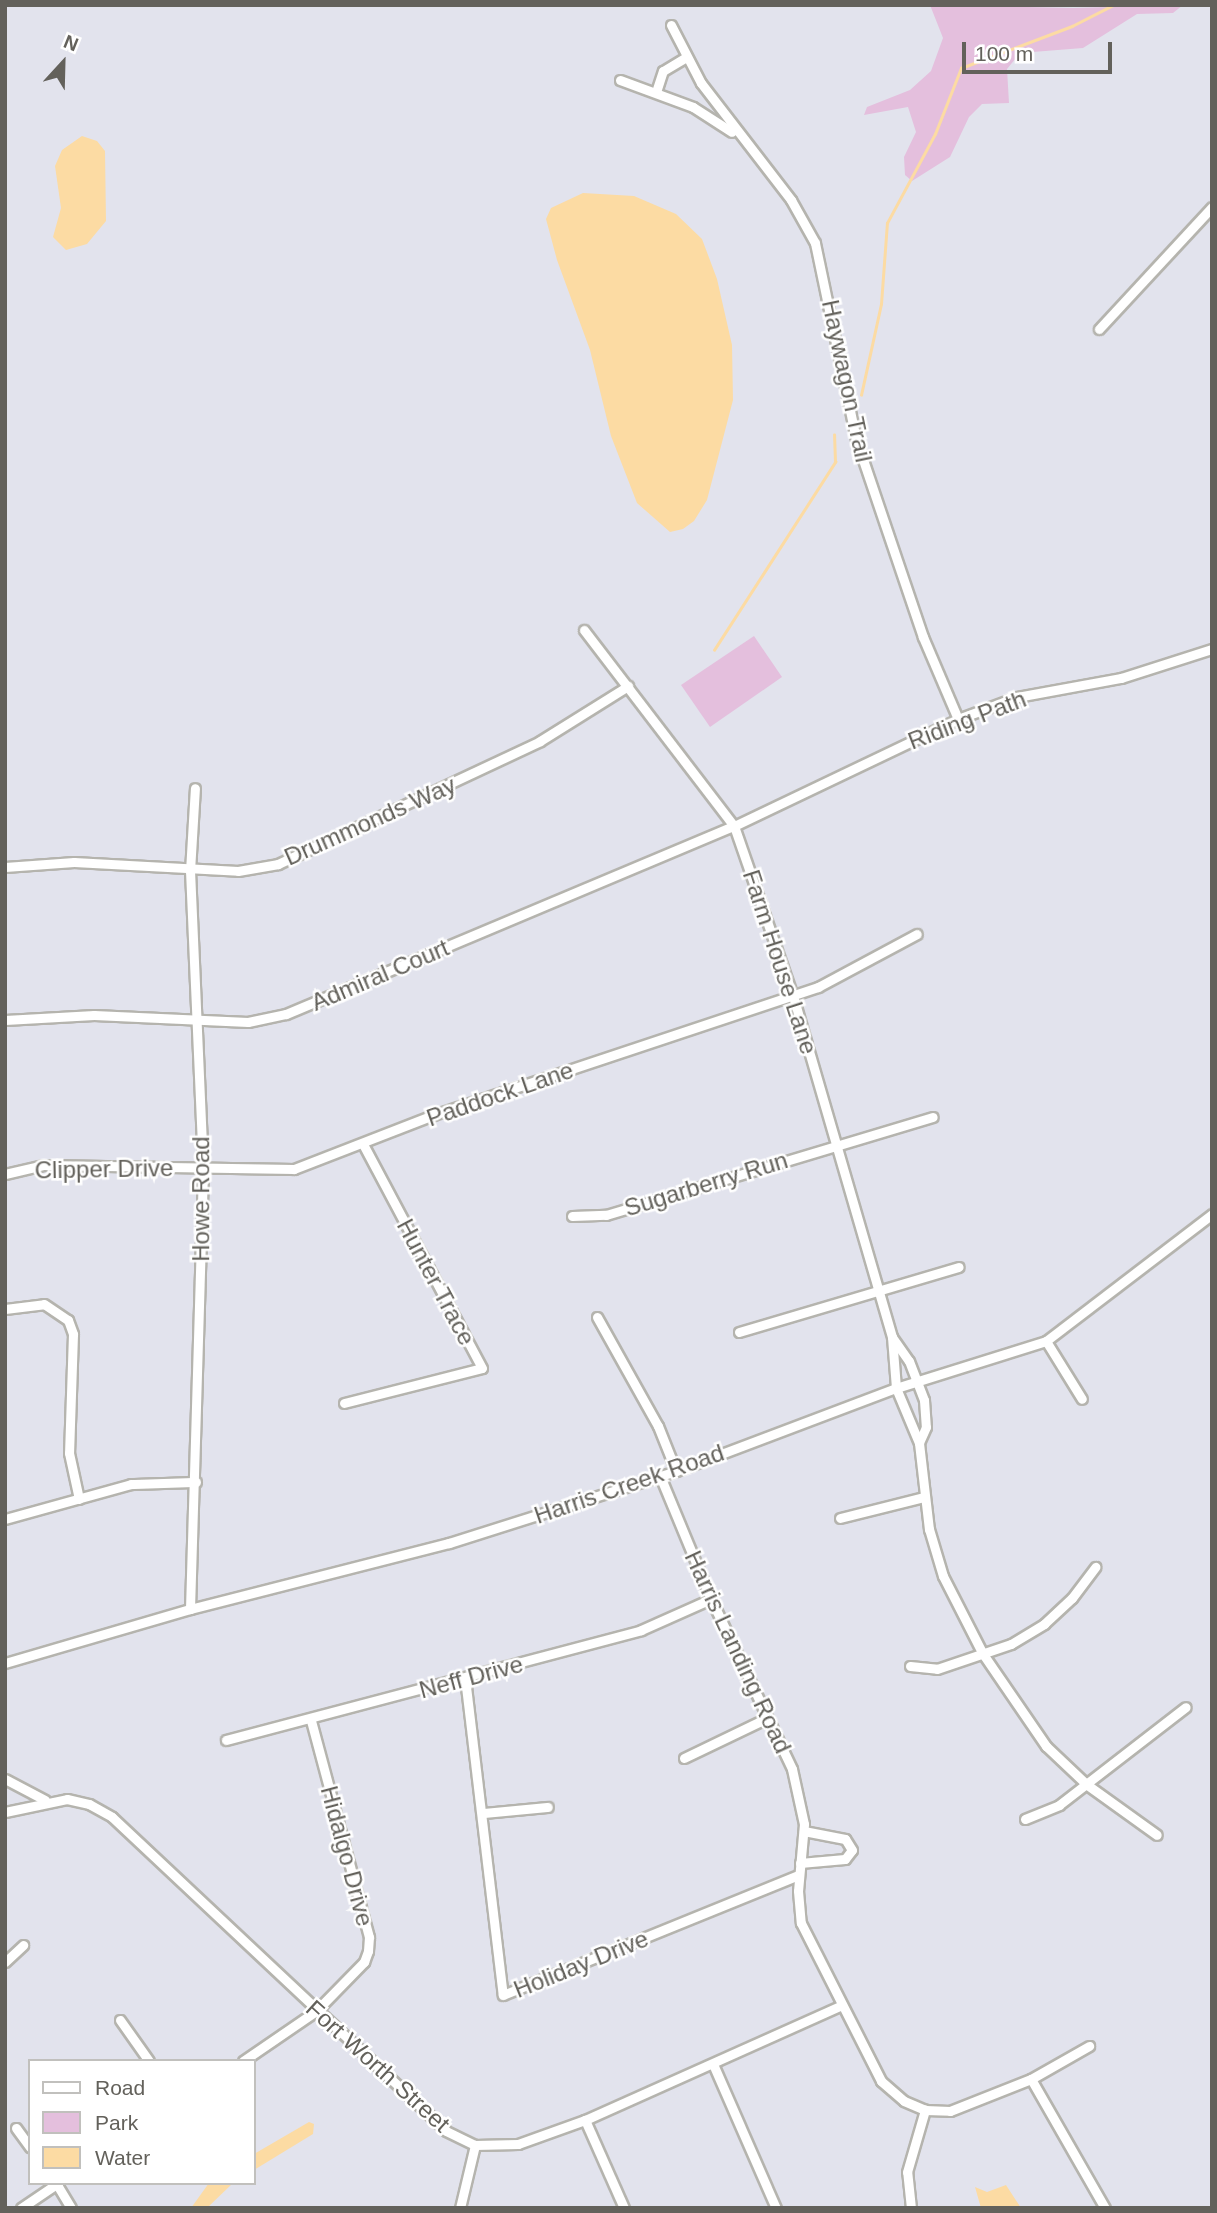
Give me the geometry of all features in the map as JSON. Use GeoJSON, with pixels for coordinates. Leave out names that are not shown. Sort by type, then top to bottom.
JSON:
{"type":"FeatureCollection","features":[{"type":"Feature","properties":{"kind":"street","name":"Haywagon Trail"},"geometry":{"type":"LineString","coordinates":[[671,25],[686,57],[739,136],[791,200],[815,243],[856,439],[923,637],[958,719]]}},
{"type":"Feature","properties":{"kind":"street"},"geometry":{"type":"LineString","coordinates":[[656,92],[663,71],[686,57]]}},
{"type":"Feature","properties":{"kind":"street","name":"Haywagon Trail"},"geometry":{"type":"LineString","coordinates":[[620,80],[693,107],[739,136]]}},
{"type":"Feature","properties":{"kind":"street"},"geometry":{"type":"LineString","coordinates":[[1099,329],[1212,207]]}},
{"type":"Feature","properties":{"kind":"street","name":"Farm House Lane"},"geometry":{"type":"LineString","coordinates":[[584,630],[734,826],[793,996],[838,1144],[892,1337],[896,1388],[919,1443]]}},
{"type":"Feature","properties":{"kind":"street","name":"Riding Path"},"geometry":{"type":"LineString","coordinates":[[734,826],[958,719],[1017,697],[1121,678],[1212,649]]}},
{"type":"Feature","properties":{"kind":"street","name":"Drummonds Way"},"geometry":{"type":"LineString","coordinates":[[5,867],[74,862],[190,871],[238,871],[278,864],[317,849],[540,741],[628,686]]}},
{"type":"Feature","properties":{"kind":"street","name":"Howe Road"},"geometry":{"type":"LineString","coordinates":[[190,1609],[196,1482],[203,1168],[190,871],[195,788]]}},
{"type":"Feature","properties":{"kind":"street","name":"Admiral Court"},"geometry":{"type":"LineString","coordinates":[[5,1020],[94,1014],[198,1021],[248,1021],[286,1014],[734,826]]}},
{"type":"Feature","properties":{"kind":"street","name":"Paddock Lane"},"geometry":{"type":"LineString","coordinates":[[203,1168],[294,1169],[433,1115],[818,988],[917,934]]}},
{"type":"Feature","properties":{"kind":"street","name":"Sugarberry Run"},"geometry":{"type":"LineString","coordinates":[[572,1216],[606,1215],[933,1117]]}},
{"type":"Feature","properties":{"kind":"street","name":"Hunter Trace"},"geometry":{"type":"LineString","coordinates":[[344,1403],[482,1368],[363,1144]]}},
{"type":"Feature","properties":{"kind":"street","name":"Clipper Drive"},"geometry":{"type":"LineString","coordinates":[[5,1174],[43,1166],[203,1168]]}},
{"type":"Feature","properties":{"kind":"street","name":"Harris Creek Road"},"geometry":{"type":"LineString","coordinates":[[5,1663],[190,1609],[449,1543],[676,1471],[896,1388],[1046,1341],[1211,1216]]}},
{"type":"Feature","properties":{"kind":"street"},"geometry":{"type":"LineString","coordinates":[[739,1332],[959,1267]]}},
{"type":"Feature","properties":{"kind":"street"},"geometry":{"type":"LineString","coordinates":[[5,1309],[44,1304],[68,1320],[73,1334],[69,1453],[79,1499]]}},
{"type":"Feature","properties":{"kind":"street"},"geometry":{"type":"LineString","coordinates":[[597,1317],[658,1426],[676,1471]]}},
{"type":"Feature","properties":{"kind":"street","name":"Farm House Lane"},"geometry":{"type":"LineString","coordinates":[[892,1337],[918,1381]]}},
{"type":"Feature","properties":{"kind":"street"},"geometry":{"type":"LineString","coordinates":[[1046,1341],[1082,1399]]}},
{"type":"Feature","properties":{"kind":"street"},"geometry":{"type":"LineString","coordinates":[[918,1381],[926,1427],[919,1443],[924,1497],[943,1576],[983,1654],[1046,1746],[1086,1784],[1157,1835]]}},
{"type":"Feature","properties":{"kind":"street","name":"Harris Landing Road"},"geometry":{"type":"LineString","coordinates":[[660,1476],[711,1599],[799,1788],[804,1831],[799,1875],[801,1923],[840,2006],[881,2081],[904,2101],[925,2110]]}},
{"type":"Feature","properties":{"kind":"street"},"geometry":{"type":"LineString","coordinates":[[5,1519],[158,1480],[196,1482]]}},
{"type":"Feature","properties":{"kind":"street"},"geometry":{"type":"LineString","coordinates":[[840,1518],[924,1497]]}},
{"type":"Feature","properties":{"kind":"street"},"geometry":{"type":"LineString","coordinates":[[910,1666],[937,1669],[983,1654],[1044,1624],[1072,1598],[1095,1567]]}},
{"type":"Feature","properties":{"kind":"street","name":"Neff Drive"},"geometry":{"type":"LineString","coordinates":[[226,1740],[311,1720],[641,1630],[711,1599]]}},
{"type":"Feature","properties":{"kind":"street","name":"Holiday Drive"},"geometry":{"type":"LineString","coordinates":[[465,1678],[503,1995],[799,1875]]}},
{"type":"Feature","properties":{"kind":"street"},"geometry":{"type":"LineString","coordinates":[[1025,1819],[1045,1813],[1186,1707]]}},
{"type":"Feature","properties":{"kind":"street"},"geometry":{"type":"LineString","coordinates":[[684,1758],[767,1718]]}},
{"type":"Feature","properties":{"kind":"street","name":"Hidalgo Drive"},"geometry":{"type":"LineString","coordinates":[[246,2059],[316,2011],[364,1962],[369,1937],[311,1720]]}},
{"type":"Feature","properties":{"kind":"street"},"geometry":{"type":"LineString","coordinates":[[5,1779],[44,1800]]}},
{"type":"Feature","properties":{"kind":"street","name":"Fort Worth Street"},"geometry":{"type":"LineString","coordinates":[[5,1812],[44,1800],[89,1804],[113,1816],[316,2011],[446,2131],[475,2145],[518,2144],[585,2120],[840,2006]]}},
{"type":"Feature","properties":{"kind":"street"},"geometry":{"type":"LineString","coordinates":[[483,1813],[548,1807]]}},
{"type":"Feature","properties":{"kind":"street"},"geometry":{"type":"LineString","coordinates":[[800,1863],[845,1859],[852,1850],[845,1839],[804,1831]]}},
{"type":"Feature","properties":{"kind":"street"},"geometry":{"type":"LineString","coordinates":[[5,1962],[23,1945]]}},
{"type":"Feature","properties":{"kind":"street"},"geometry":{"type":"LineString","coordinates":[[120,2020],[148,2059]]}},
{"type":"Feature","properties":{"kind":"street"},"geometry":{"type":"LineString","coordinates":[[911,2208],[907,2172],[925,2110],[950,2111],[975,2105],[1031,2079],[1088,2046]]}},
{"type":"Feature","properties":{"kind":"street"},"geometry":{"type":"LineString","coordinates":[[713,2064],[776,2208]]}},
{"type":"Feature","properties":{"kind":"street"},"geometry":{"type":"LineString","coordinates":[[1031,2079],[1105,2208]]}},
{"type":"Feature","properties":{"kind":"street"},"geometry":{"type":"LineString","coordinates":[[585,2120],[624,2208]]}},
{"type":"Feature","properties":{"kind":"street"},"geometry":{"type":"LineString","coordinates":[[16,2127],[28,2144]]}},
{"type":"Feature","properties":{"kind":"street"},"geometry":{"type":"LineString","coordinates":[[460,2208],[475,2145]]}},
{"type":"Feature","properties":{"kind":"street"},"geometry":{"type":"LineString","coordinates":[[21,2208],[56,2185]]}},
{"type":"Feature","properties":{"kind":"street"},"geometry":{"type":"LineString","coordinates":[[58,2185],[71,2208]]}},
{"type":"Feature","properties":{"kind":"green space"},"geometry":{"type":"Polygon","coordinates":[[[930,5],[1073,8],[1183,5],[1173,13],[1137,14],[1083,48],[1020,53],[1007,69],[1009,103],[982,104],[969,117],[950,157],[912,181],[905,175],[904,157],[916,132],[908,107],[864,115],[867,107],[910,90],[931,71],[943,38],[930,5]]]}},
{"type":"Feature","properties":{"kind":"green space"},"geometry":{"type":"Polygon","coordinates":[[[754,636],[782,677],[710,727],[681,685],[754,636]]]}},
{"type":"Feature","properties":{"kind":"water"},"geometry":{"type":"Polygon","coordinates":[[[82,136],[97,141],[105,151],[106,221],[87,244],[66,250],[53,237],[61,208],[55,166],[62,150],[82,136]]]}},
{"type":"Feature","properties":{"kind":"water"},"geometry":{"type":"Polygon","coordinates":[[[583,193],[634,196],[676,214],[702,239],[717,279],[732,345],[733,400],[707,500],[694,521],[683,529],[670,532],[637,503],[611,436],[590,350],[557,260],[546,219],[551,208],[583,193]]]}},
{"type":"Feature","properties":{"kind":"water"},"geometry":{"type":"Polygon","coordinates":[[[309,2122],[314,2124],[313,2134],[256,2169],[256,2153],[309,2122]]]}},
{"type":"Feature","properties":{"kind":"water"},"geometry":{"type":"Polygon","coordinates":[[[208,2185],[231,2185],[207,2208],[191,2208],[208,2185]]]}},
{"type":"Feature","properties":{"kind":"water"},"geometry":{"type":"Polygon","coordinates":[[[1006,2185],[1021,2208],[981,2208],[975,2187],[987,2192],[1006,2185]]]}},
{"type":"Feature","properties":{"kind":"waterway"},"geometry":{"type":"LineString","coordinates":[[861,395],[881,304],[887,223],[935,134],[961,68],[1072,26],[1113,5]]}},
{"type":"Feature","properties":{"kind":"waterway"},"geometry":{"type":"LineString","coordinates":[[714,650],[835,462],[834,435]]}}]}
